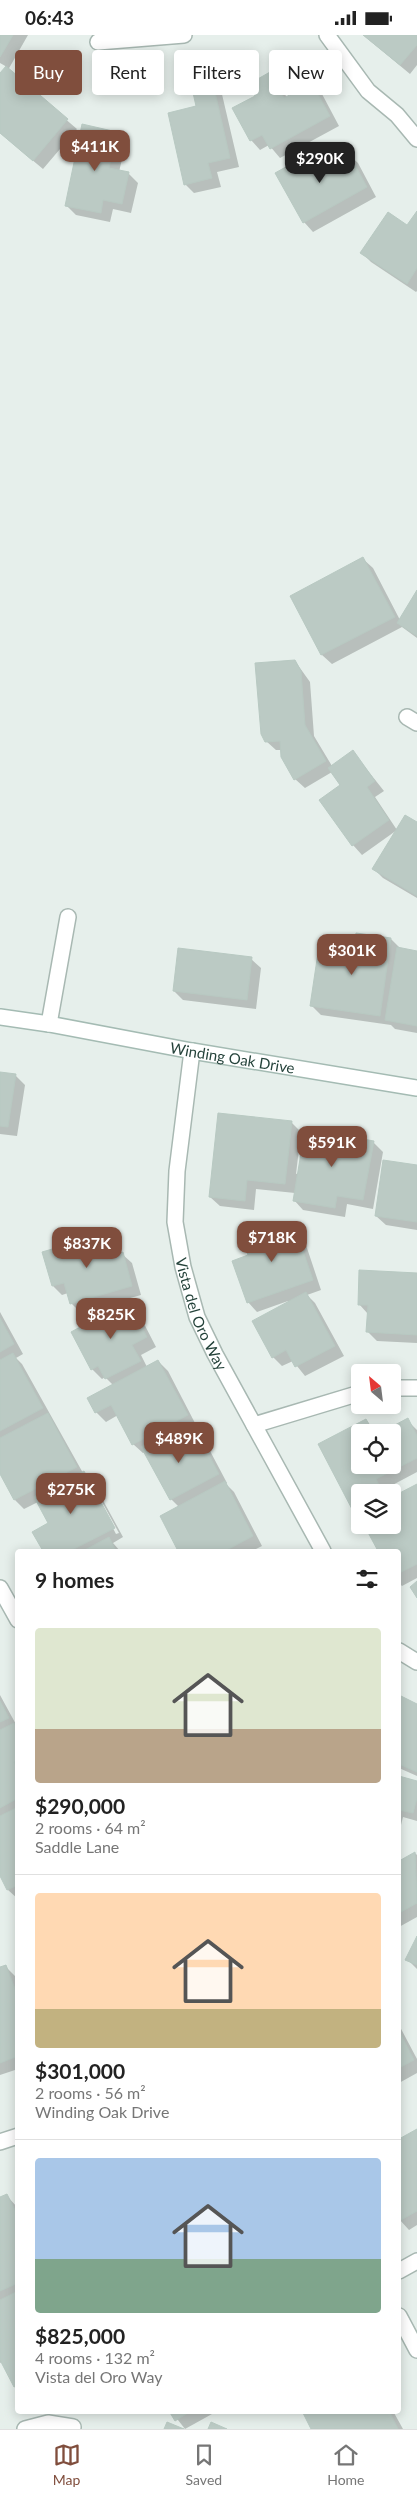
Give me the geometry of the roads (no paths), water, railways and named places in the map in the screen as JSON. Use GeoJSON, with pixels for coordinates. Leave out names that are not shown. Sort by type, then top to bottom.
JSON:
{"type":"FeatureCollection","features":[{"type":"Feature","properties":{"kind":"street"},"geometry":{"type":"LineString","coordinates":[[98,42],[184,35]]}},
{"type":"Feature","properties":{"kind":"street"},"geometry":{"type":"LineString","coordinates":[[327,35],[368,91],[397,115],[417,139]]}},
{"type":"Feature","properties":{"kind":"street"},"geometry":{"type":"LineString","coordinates":[[49,1024],[68,917]]}},
{"type":"Feature","properties":{"kind":"street","name":"Winding Oak Drive"},"geometry":{"type":"LineString","coordinates":[[0,1017],[417,1088]]}},
{"type":"Feature","properties":{"kind":"street","name":"Vista del Oro Way"},"geometry":{"type":"LineString","coordinates":[[192,1051],[177,1171],[175,1222],[183,1267],[197,1317],[322,1549]]}},
{"type":"Feature","properties":{"kind":"street"},"geometry":{"type":"LineString","coordinates":[[401,1388],[417,1388]]}},
{"type":"Feature","properties":{"kind":"street"},"geometry":{"type":"LineString","coordinates":[[254,1425],[351,1396]]}},
{"type":"Feature","properties":{"kind":"street"},"geometry":{"type":"LineString","coordinates":[[0,1588],[15,1615]]}},
{"type":"Feature","properties":{"kind":"street"},"geometry":{"type":"LineString","coordinates":[[401,1652],[417,1662]]}},
{"type":"Feature","properties":{"kind":"street"},"geometry":{"type":"LineString","coordinates":[[0,2142],[15,2137]]}},
{"type":"Feature","properties":{"kind":"street"},"geometry":{"type":"LineString","coordinates":[[401,2270],[417,2261]]}},
{"type":"Feature","properties":{"kind":"street"},"geometry":{"type":"LineString","coordinates":[[401,2320],[417,2350]]}},
{"type":"Feature","properties":{"kind":"street"},"geometry":{"type":"LineString","coordinates":[[25,2429],[48,2423],[73,2427]]}}]}
